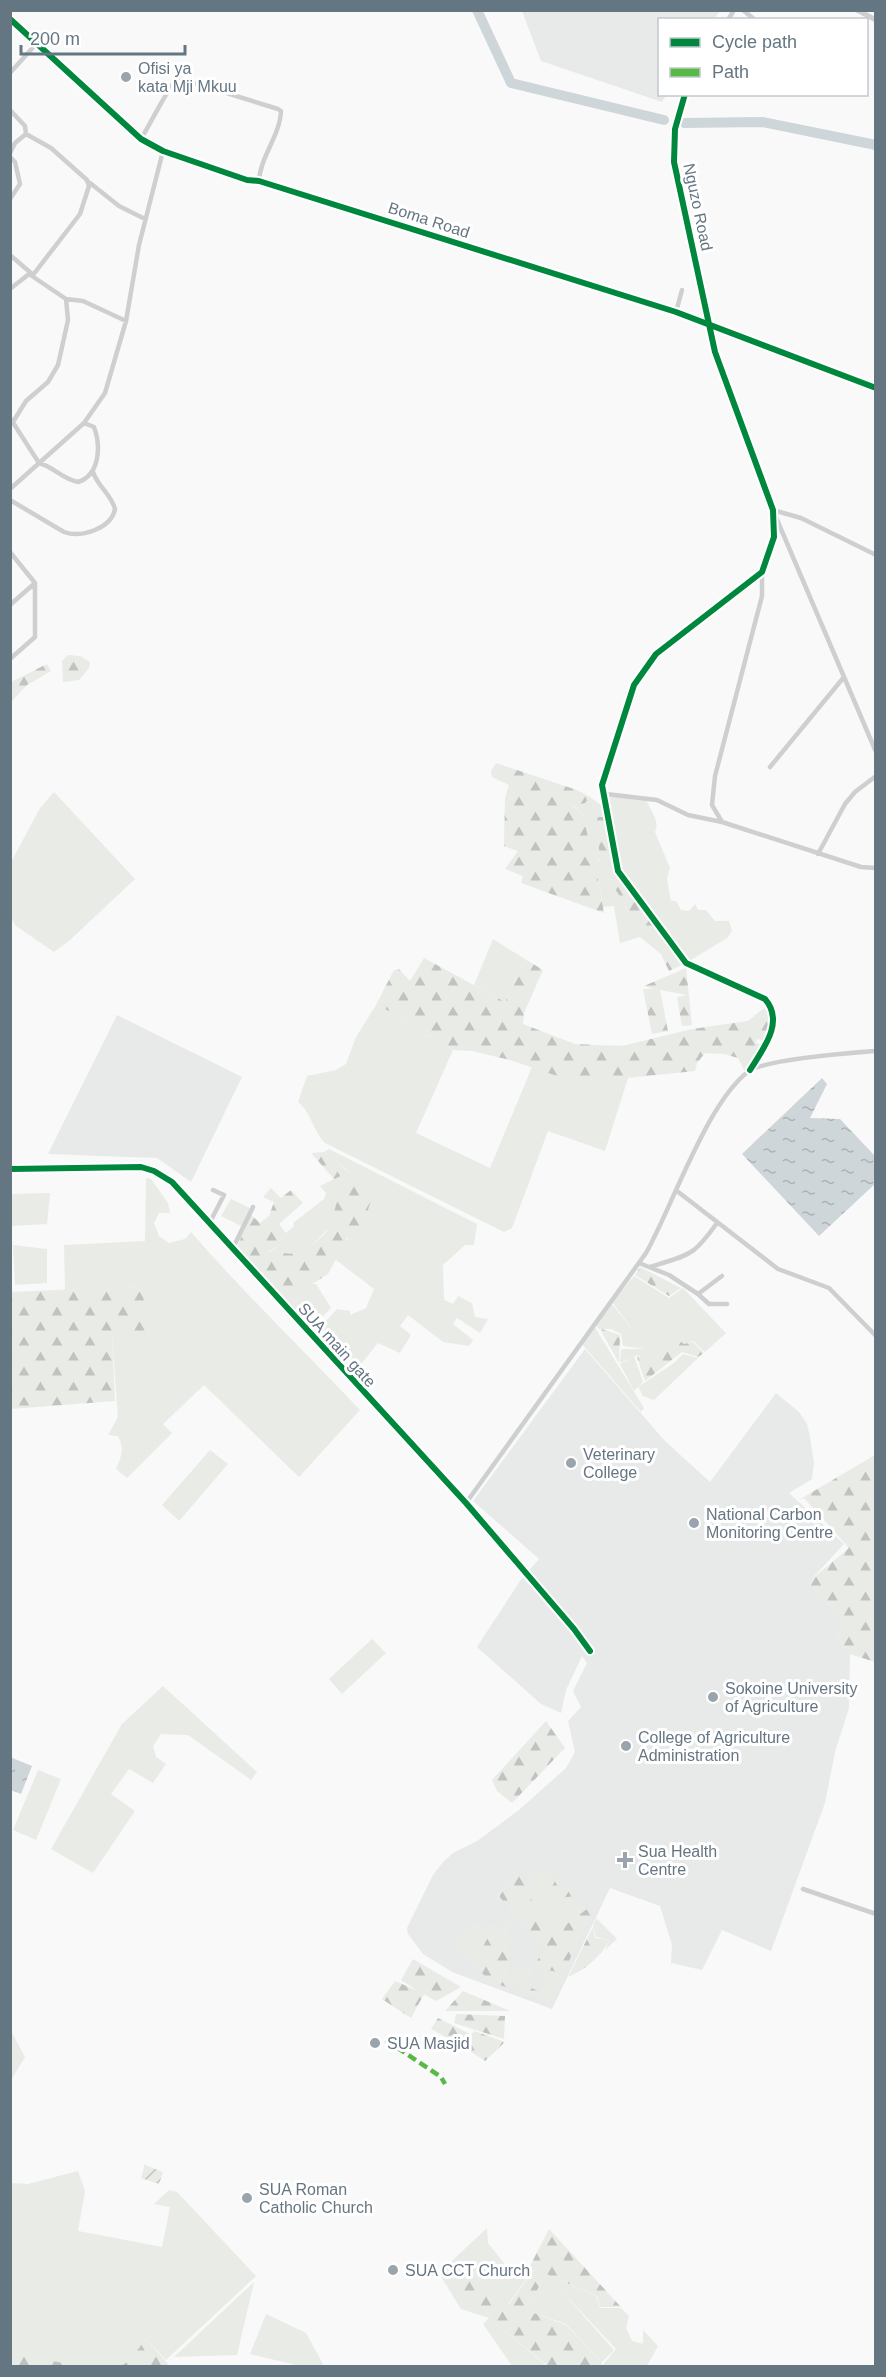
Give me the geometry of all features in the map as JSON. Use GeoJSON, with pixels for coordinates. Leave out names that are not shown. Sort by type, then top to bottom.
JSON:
{"type":"FeatureCollection","features":[{"type":"Feature","properties":{"kind":"street"},"geometry":{"type":"LineString","coordinates":[[856,10],[876,20]]}},
{"type":"Feature","properties":{"kind":"street","name":"Boma Road"},"geometry":{"type":"LineString","coordinates":[[10,19],[141,139],[163,151],[247,180],[259,181],[676,312],[876,388]]}},
{"type":"Feature","properties":{"kind":"street"},"geometry":{"type":"LineString","coordinates":[[10,73],[36,44]]}},
{"type":"Feature","properties":{"kind":"street"},"geometry":{"type":"LineString","coordinates":[[141,139],[163,103],[173,81],[178,78],[278,109],[281,111],[280,122],[259,171],[259,181]]}},
{"type":"Feature","properties":{"kind":"street","name":"Nguzo Road"},"geometry":{"type":"LineString","coordinates":[[684,96],[675,129],[673,155],[715,352],[773,510],[876,752]]}},
{"type":"Feature","properties":{"kind":"street"},"geometry":{"type":"LineString","coordinates":[[10,110],[25,126],[26,134]]}},
{"type":"Feature","properties":{"kind":"street"},"geometry":{"type":"LineString","coordinates":[[10,199],[20,184],[15,162],[10,155],[15,143],[26,134]]}},
{"type":"Feature","properties":{"kind":"street"},"geometry":{"type":"LineString","coordinates":[[26,134],[51,148],[88,182],[119,206],[145,219]]}},
{"type":"Feature","properties":{"kind":"street"},"geometry":{"type":"LineString","coordinates":[[10,489],[84,423],[105,393],[126,321],[145,219],[163,151]]}},
{"type":"Feature","properties":{"kind":"street"},"geometry":{"type":"LineString","coordinates":[[87,199],[88,182]]}},
{"type":"Feature","properties":{"kind":"street"},"geometry":{"type":"LineString","coordinates":[[10,289],[31,274],[64,238],[87,199],[93,194],[102,193]]}},
{"type":"Feature","properties":{"kind":"street"},"geometry":{"type":"LineString","coordinates":[[10,255],[31,274],[66,299],[83,301],[126,321]]}},
{"type":"Feature","properties":{"kind":"street"},"geometry":{"type":"LineString","coordinates":[[676,312],[682,291]]}},
{"type":"Feature","properties":{"kind":"street"},"geometry":{"type":"LineString","coordinates":[[66,299],[68,320],[58,365],[48,382],[26,401],[12,420],[39,463],[51,466],[61,476],[78,482],[93,472],[97,462],[97,439],[94,427],[84,423]]}},
{"type":"Feature","properties":{"kind":"street"},"geometry":{"type":"LineString","coordinates":[[10,500],[64,532],[71,534],[95,531],[110,519],[115,510],[110,495],[95,480],[93,472]]}},
{"type":"Feature","properties":{"kind":"street"},"geometry":{"type":"LineString","coordinates":[[722,822],[712,805],[715,776],[762,596],[762,572],[774,537],[773,510],[801,518],[876,555]]}},
{"type":"Feature","properties":{"kind":"street"},"geometry":{"type":"LineString","coordinates":[[10,552],[35,584],[35,637],[10,659]]}},
{"type":"Feature","properties":{"kind":"street"},"geometry":{"type":"LineString","coordinates":[[466,1503],[639,1263],[690,1161],[722,1104],[750,1070],[768,1042],[773,1023],[773,1008],[765,999],[686,963],[618,871],[605,812],[606,794],[602,785],[634,685],[644,668],[656,654],[762,572]]}},
{"type":"Feature","properties":{"kind":"street"},"geometry":{"type":"LineString","coordinates":[[10,604],[35,584]]}},
{"type":"Feature","properties":{"kind":"street"},"geometry":{"type":"LineString","coordinates":[[770,767],[844,677]]}},
{"type":"Feature","properties":{"kind":"street"},"geometry":{"type":"LineString","coordinates":[[818,854],[846,804],[855,792],[876,776]]}},
{"type":"Feature","properties":{"kind":"street"},"geometry":{"type":"LineString","coordinates":[[606,794],[657,800],[688,816],[722,822],[868,869],[876,868]]}},
{"type":"Feature","properties":{"kind":"street"},"geometry":{"type":"LineString","coordinates":[[750,1070],[822,1056],[876,1051]]}},
{"type":"Feature","properties":{"kind":"street","name":"SUA main gate"},"geometry":{"type":"LineString","coordinates":[[10,1169],[141,1167],[154,1171],[172,1182],[335,1364],[466,1503],[574,1629],[590,1651]]}},
{"type":"Feature","properties":{"kind":"street"},"geometry":{"type":"LineString","coordinates":[[210,1222],[224,1195],[213,1190]]}},
{"type":"Feature","properties":{"kind":"street"},"geometry":{"type":"LineString","coordinates":[[677,1191],[778,1269],[829,1288],[876,1336]]}},
{"type":"Feature","properties":{"kind":"street"},"geometry":{"type":"LineString","coordinates":[[233,1248],[254,1207]]}},
{"type":"Feature","properties":{"kind":"street"},"geometry":{"type":"LineString","coordinates":[[650,1267],[675,1261],[692,1252],[717,1223]]}},
{"type":"Feature","properties":{"kind":"street"},"geometry":{"type":"LineString","coordinates":[[639,1263],[684,1283],[709,1304],[727,1304]]}},
{"type":"Feature","properties":{"kind":"street"},"geometry":{"type":"LineString","coordinates":[[698,1294],[704,1292],[722,1276]]}},
{"type":"Feature","properties":{"kind":"street"},"geometry":{"type":"LineString","coordinates":[[804,1889],[876,1914]]}},
{"type":"Feature","properties":{"kind":"shaded area"},"geometry":{"type":"Polygon","coordinates":[[[522,11],[720,11],[715,18],[658,18],[658,96],[665,96],[662,102],[541,61],[522,11]]]}},
{"type":"Feature","properties":{"kind":"shaded area"},"geometry":{"type":"Polygon","coordinates":[[[117,1015],[242,1077],[191,1182],[157,1158],[48,1154],[117,1015]]]}},
{"type":"Feature","properties":{"kind":"shaded area","name":"Sokoine University of Agriculture"},"geometry":{"type":"Polygon","coordinates":[[[585,1349],[665,1441],[710,1482],[776,1393],[799,1412],[807,1424],[814,1463],[812,1479],[789,1493],[844,1544],[808,1583],[846,1623],[835,1636],[850,1654],[849,1708],[835,1752],[825,1803],[771,1951],[722,1930],[702,1970],[671,1963],[672,1945],[660,1906],[610,1888],[552,2009],[452,1972],[423,1954],[408,1934],[407,1928],[433,1875],[443,1862],[453,1853],[477,1841],[519,1810],[566,1768],[575,1752],[568,1721],[581,1707],[573,1691],[587,1663],[582,1656],[566,1690],[561,1713],[541,1704],[477,1647],[520,1581],[539,1559],[473,1501],[585,1349]]]}},
{"type":"Feature","properties":{"kind":"green space"},"geometry":{"type":"Polygon","coordinates":[[[68,655],[80,656],[90,662],[89,668],[79,680],[63,682],[62,661],[68,655]]]}},
{"type":"Feature","properties":{"kind":"green space"},"geometry":{"type":"Polygon","coordinates":[[[47,664],[51,671],[27,685],[11,702],[11,682],[47,664]]]}},
{"type":"Feature","properties":{"kind":"green space"},"geometry":{"type":"Polygon","coordinates":[[[496,763],[577,790],[590,797],[585,803],[573,806],[583,815],[591,850],[600,862],[596,869],[604,913],[521,883],[523,876],[505,869],[518,851],[504,846],[505,798],[509,785],[492,777],[491,771],[496,763]]]}},
{"type":"Feature","properties":{"kind":"green space"},"geometry":{"type":"Polygon","coordinates":[[[54,792],[135,879],[69,941],[54,952],[16,926],[11,918],[10,864],[40,808],[54,792]]]}},
{"type":"Feature","properties":{"kind":"green space"},"geometry":{"type":"Polygon","coordinates":[[[606,794],[646,800],[656,820],[655,832],[670,868],[667,879],[671,901],[676,901],[681,910],[689,911],[695,904],[698,910],[706,910],[715,921],[729,921],[732,931],[727,938],[686,963],[618,871],[606,817],[598,817],[599,850],[609,881],[625,903],[640,937],[620,943],[614,906],[603,907],[596,869],[600,861],[591,851],[583,815],[573,805],[585,803],[590,797],[605,808],[606,794]]]}},
{"type":"Feature","properties":{"kind":"green space"},"geometry":{"type":"Polygon","coordinates":[[[597,817],[606,817],[618,871],[686,963],[669,971],[661,954],[640,937],[625,903],[609,881],[599,850],[597,817]]]}},
{"type":"Feature","properties":{"kind":"green space"},"geometry":{"type":"Polygon","coordinates":[[[493,939],[525,959],[505,1002],[474,985],[493,939]]]}},
{"type":"Feature","properties":{"kind":"green space"},"geometry":{"type":"Polygon","coordinates":[[[424,958],[505,1002],[525,959],[543,970],[524,1013],[523,1024],[575,1044],[622,1046],[692,1029],[748,1021],[769,1004],[773,1008],[768,1042],[758,1039],[755,1042],[765,1047],[750,1070],[744,1070],[738,1058],[724,1054],[705,1053],[697,1063],[695,1071],[607,1080],[563,1078],[510,1060],[472,1051],[453,1050],[435,1037],[417,1034],[411,1021],[376,1005],[394,970],[399,969],[410,981],[424,958]]]}},
{"type":"Feature","properties":{"kind":"green space"},"geometry":{"type":"Polygon","coordinates":[[[686,968],[692,1025],[682,1026],[677,997],[687,995],[660,990],[668,1031],[652,1034],[643,989],[654,989],[644,986],[686,968]]]}},
{"type":"Feature","properties":{"kind":"green space"},"geometry":{"type":"Polygon","coordinates":[[[376,1005],[411,1021],[417,1034],[435,1037],[453,1050],[416,1133],[490,1168],[532,1067],[563,1078],[628,1078],[605,1151],[548,1131],[512,1228],[504,1232],[325,1143],[298,1102],[307,1076],[336,1070],[346,1064],[356,1037],[376,1005]]]}},
{"type":"Feature","properties":{"kind":"green space"},"geometry":{"type":"Polygon","coordinates":[[[329,1149],[477,1224],[474,1245],[465,1245],[443,1265],[444,1300],[453,1304],[458,1296],[472,1303],[475,1317],[488,1319],[480,1333],[457,1318],[453,1324],[473,1340],[469,1346],[443,1342],[408,1315],[400,1326],[411,1335],[400,1353],[378,1343],[349,1379],[311,1337],[337,1309],[350,1311],[350,1315],[366,1308],[374,1289],[336,1260],[339,1247],[357,1230],[361,1188],[346,1169],[324,1152],[329,1149]]]}},
{"type":"Feature","properties":{"kind":"green space"},"geometry":{"type":"Polygon","coordinates":[[[324,1152],[362,1186],[371,1200],[363,1226],[357,1230],[359,1240],[347,1238],[328,1274],[312,1284],[288,1310],[237,1248],[250,1214],[260,1223],[269,1216],[274,1202],[263,1197],[271,1188],[281,1198],[291,1190],[303,1203],[279,1224],[286,1233],[281,1244],[268,1252],[271,1262],[284,1253],[292,1254],[307,1249],[337,1222],[334,1213],[338,1197],[349,1192],[349,1188],[341,1176],[334,1179],[311,1153],[324,1152]]]}},
{"type":"Feature","properties":{"kind":"green space"},"geometry":{"type":"Polygon","coordinates":[[[341,1176],[349,1192],[335,1226],[326,1231],[308,1249],[291,1255],[284,1254],[271,1262],[264,1256],[281,1244],[286,1233],[294,1226],[293,1223],[324,1199],[326,1193],[320,1186],[341,1176]]]}},
{"type":"Feature","properties":{"kind":"green space"},"geometry":{"type":"Polygon","coordinates":[[[146,1178],[151,1179],[168,1203],[170,1213],[159,1213],[154,1223],[159,1236],[169,1243],[185,1239],[191,1232],[253,1300],[360,1410],[299,1477],[204,1385],[163,1424],[172,1433],[127,1478],[116,1469],[122,1449],[118,1436],[108,1435],[118,1417],[112,1336],[143,1286],[65,1290],[64,1245],[145,1241],[146,1178]]]}},
{"type":"Feature","properties":{"kind":"green space"},"geometry":{"type":"Polygon","coordinates":[[[50,1193],[47,1224],[11,1226],[11,1194],[50,1193]]]}},
{"type":"Feature","properties":{"kind":"green space"},"geometry":{"type":"Polygon","coordinates":[[[231,1199],[252,1209],[243,1227],[221,1216],[231,1199]]]}},
{"type":"Feature","properties":{"kind":"green space"},"geometry":{"type":"Polygon","coordinates":[[[13,1245],[47,1249],[47,1283],[15,1285],[13,1245]]]}},
{"type":"Feature","properties":{"kind":"green space"},"geometry":{"type":"Polygon","coordinates":[[[640,1267],[681,1288],[669,1296],[635,1275],[640,1267]]]}},
{"type":"Feature","properties":{"kind":"green space"},"geometry":{"type":"Polygon","coordinates":[[[634,1276],[669,1298],[683,1288],[726,1333],[705,1352],[693,1341],[685,1344],[679,1340],[644,1355],[634,1356],[643,1382],[634,1391],[620,1364],[633,1357],[620,1363],[621,1349],[645,1349],[623,1346],[621,1334],[611,1329],[599,1329],[595,1324],[611,1303],[636,1334],[612,1302],[634,1276]]]}},
{"type":"Feature","properties":{"kind":"green space"},"geometry":{"type":"Polygon","coordinates":[[[312,1284],[316,1284],[331,1308],[310,1330],[290,1308],[312,1284]]]}},
{"type":"Feature","properties":{"kind":"green space"},"geometry":{"type":"Polygon","coordinates":[[[143,1286],[145,1334],[112,1336],[115,1401],[11,1409],[11,1292],[143,1286]]]}},
{"type":"Feature","properties":{"kind":"green space"},"geometry":{"type":"Polygon","coordinates":[[[594,1326],[644,1408],[641,1412],[582,1344],[594,1326]]]}},
{"type":"Feature","properties":{"kind":"green space"},"geometry":{"type":"Polygon","coordinates":[[[602,1329],[620,1335],[619,1363],[601,1331],[602,1329]]]}},
{"type":"Feature","properties":{"kind":"green space"},"geometry":{"type":"Polygon","coordinates":[[[679,1340],[684,1344],[693,1342],[704,1353],[698,1357],[682,1352],[645,1381],[637,1357],[679,1340]]]}},
{"type":"Feature","properties":{"kind":"green space"},"geometry":{"type":"Polygon","coordinates":[[[683,1354],[698,1358],[654,1400],[643,1396],[638,1387],[674,1363],[683,1354]]]}},
{"type":"Feature","properties":{"kind":"green space"},"geometry":{"type":"Polygon","coordinates":[[[210,1450],[228,1464],[179,1521],[162,1505],[210,1450]]]}},
{"type":"Feature","properties":{"kind":"green space"},"geometry":{"type":"Polygon","coordinates":[[[875,1455],[875,1662],[850,1654],[835,1636],[846,1623],[807,1583],[849,1548],[804,1498],[797,1501],[875,1455]]]}},
{"type":"Feature","properties":{"kind":"green space"},"geometry":{"type":"Polygon","coordinates":[[[372,1639],[386,1653],[342,1694],[329,1679],[372,1639]]]}},
{"type":"Feature","properties":{"kind":"green space"},"geometry":{"type":"Polygon","coordinates":[[[163,1686],[257,1772],[251,1780],[188,1735],[161,1734],[153,1746],[156,1757],[166,1764],[153,1783],[129,1769],[111,1794],[135,1811],[93,1873],[51,1849],[122,1724],[163,1686]]]}},
{"type":"Feature","properties":{"kind":"green space"},"geometry":{"type":"Polygon","coordinates":[[[546,1721],[565,1748],[512,1803],[497,1791],[492,1780],[546,1721]]]}},
{"type":"Feature","properties":{"kind":"green space"},"geometry":{"type":"Polygon","coordinates":[[[38,1770],[61,1779],[36,1840],[13,1830],[38,1770]]]}},
{"type":"Feature","properties":{"kind":"green space"},"geometry":{"type":"Polygon","coordinates":[[[545,1865],[555,1878],[550,1890],[558,1898],[577,1897],[585,1909],[564,1927],[533,1906],[531,1898],[536,1890],[533,1883],[524,1882],[545,1865]]]}},
{"type":"Feature","properties":{"kind":"green space"},"geometry":{"type":"Polygon","coordinates":[[[516,1872],[531,1890],[532,1906],[563,1927],[587,1909],[592,1914],[563,1973],[533,1967],[545,1949],[529,1933],[529,1911],[517,1899],[506,1905],[497,1893],[516,1872]]]}},
{"type":"Feature","properties":{"kind":"green space"},"geometry":{"type":"Polygon","coordinates":[[[557,1877],[575,1896],[559,1898],[551,1889],[557,1877]]]}},
{"type":"Feature","properties":{"kind":"green space"},"geometry":{"type":"Polygon","coordinates":[[[517,1900],[528,1913],[527,1931],[506,1906],[517,1900]]]}},
{"type":"Feature","properties":{"kind":"green space"},"geometry":{"type":"Polygon","coordinates":[[[509,1917],[510,1947],[498,1931],[492,1934],[483,1946],[477,1968],[454,1943],[468,1930],[474,1940],[469,1929],[479,1922],[485,1928],[492,1923],[500,1930],[509,1917]]]}},
{"type":"Feature","properties":{"kind":"green space"},"geometry":{"type":"Polygon","coordinates":[[[596,1918],[617,1939],[605,1950],[609,1940],[596,1937],[593,1926],[596,1918]]]}},
{"type":"Feature","properties":{"kind":"green space"},"geometry":{"type":"Polygon","coordinates":[[[593,1927],[595,1938],[609,1940],[592,1962],[568,1977],[593,1927]]]}},
{"type":"Feature","properties":{"kind":"green space"},"geometry":{"type":"Polygon","coordinates":[[[497,1933],[510,1948],[509,1988],[491,1982],[477,1968],[485,1942],[497,1933]]]}},
{"type":"Feature","properties":{"kind":"green space"},"geometry":{"type":"Polygon","coordinates":[[[413,1959],[461,1987],[436,2001],[424,1994],[411,2018],[382,1999],[395,1981],[418,1991],[401,1980],[413,1959]]]}},
{"type":"Feature","properties":{"kind":"green space"},"geometry":{"type":"Polygon","coordinates":[[[512,1962],[520,1971],[529,1965],[535,1972],[530,1979],[526,1975],[510,1988],[512,1962]]]}},
{"type":"Feature","properties":{"kind":"green space"},"geometry":{"type":"Polygon","coordinates":[[[536,1969],[565,1975],[554,1997],[548,2003],[538,1999],[547,1980],[536,1969]]]}},
{"type":"Feature","properties":{"kind":"green space"},"geometry":{"type":"Polygon","coordinates":[[[528,1975],[531,1988],[541,1992],[538,1998],[514,1988],[528,1975]]]}},
{"type":"Feature","properties":{"kind":"green space"},"geometry":{"type":"Polygon","coordinates":[[[463,1991],[510,2011],[445,2011],[463,1991]]]}},
{"type":"Feature","properties":{"kind":"green space"},"geometry":{"type":"Polygon","coordinates":[[[456,2014],[505,2016],[504,2039],[454,2023],[456,2014]]]}},
{"type":"Feature","properties":{"kind":"green space"},"geometry":{"type":"Polygon","coordinates":[[[438,2018],[470,2034],[462,2046],[431,2029],[438,2018]]]}},
{"type":"Feature","properties":{"kind":"green space"},"geometry":{"type":"Polygon","coordinates":[[[11,2031],[25,2057],[11,2080],[11,2031]]]}},
{"type":"Feature","properties":{"kind":"green space"},"geometry":{"type":"Polygon","coordinates":[[[474,2031],[505,2042],[485,2061],[464,2047],[474,2031]]]}},
{"type":"Feature","properties":{"kind":"green space"},"geometry":{"type":"Polygon","coordinates":[[[145,2165],[163,2172],[159,2184],[141,2178],[145,2165]]]}},
{"type":"Feature","properties":{"kind":"green space"},"geometry":{"type":"Polygon","coordinates":[[[78,2171],[85,2191],[78,2231],[162,2247],[170,2207],[154,2204],[169,2190],[177,2192],[256,2276],[166,2360],[146,2339],[129,2362],[111,2368],[67,2364],[11,2353],[10,2183],[28,2184],[78,2171]]]}},
{"type":"Feature","properties":{"kind":"green space"},"geometry":{"type":"Polygon","coordinates":[[[487,2228],[488,2243],[515,2277],[524,2262],[534,2269],[508,2304],[454,2259],[487,2228]]]}},
{"type":"Feature","properties":{"kind":"green space"},"geometry":{"type":"Polygon","coordinates":[[[549,2229],[621,2307],[600,2307],[597,2296],[546,2274],[526,2310],[566,2325],[602,2362],[601,2366],[548,2366],[489,2318],[461,2309],[440,2275],[454,2259],[509,2304],[534,2270],[530,2266],[549,2229]]]}},
{"type":"Feature","properties":{"kind":"green space"},"geometry":{"type":"Polygon","coordinates":[[[546,2274],[596,2296],[600,2308],[621,2308],[629,2316],[626,2328],[632,2341],[643,2344],[643,2330],[658,2346],[647,2366],[602,2366],[616,2349],[559,2288],[614,2350],[602,2362],[566,2324],[526,2310],[546,2274]]]}},
{"type":"Feature","properties":{"kind":"green space"},"geometry":{"type":"Polygon","coordinates":[[[254,2282],[237,2355],[174,2357],[254,2282]]]}},
{"type":"Feature","properties":{"kind":"green space"},"geometry":{"type":"Polygon","coordinates":[[[266,2314],[306,2333],[324,2366],[300,2366],[250,2354],[266,2314]]]}},
{"type":"Feature","properties":{"kind":"green space"},"geometry":{"type":"Polygon","coordinates":[[[489,2318],[547,2366],[512,2366],[483,2324],[489,2318]]]}},
{"type":"Feature","properties":{"kind":"green space"},"geometry":{"type":"Polygon","coordinates":[[[146,2339],[170,2366],[121,2366],[129,2361],[146,2339]]]}},
{"type":"Feature","properties":{"kind":"green space"},"geometry":{"type":"Polygon","coordinates":[[[11,2353],[79,2366],[11,2366],[11,2353]]]}},
{"type":"Feature","properties":{"kind":"water"},"geometry":{"type":"Polygon","coordinates":[[[822,1078],[827,1084],[810,1118],[840,1119],[875,1156],[876,1183],[819,1236],[742,1154],[822,1078]]]}},
{"type":"Feature","properties":{"kind":"water"},"geometry":{"type":"Polygon","coordinates":[[[10,1757],[32,1766],[21,1794],[11,1790],[10,1757]]]}},
{"type":"Feature","properties":{"kind":"waterway"},"geometry":{"type":"LineString","coordinates":[[477,10],[511,83],[664,120]]}},
{"type":"Feature","properties":{"kind":"waterway"},"geometry":{"type":"LineString","coordinates":[[684,123],[762,122],[876,145]]}},
{"type":"Feature","properties":{"kind":"marked path"},"geometry":{"type":"LineString","coordinates":[[386,2040],[441,2077],[445,2084]]}},
{"type":"Feature","properties":{"kind":"cycle path"},"geometry":{"type":"LineString","coordinates":[[10,19],[141,139],[163,151],[247,180],[259,181],[676,312],[876,388]]}},
{"type":"Feature","properties":{"kind":"cycle path"},"geometry":{"type":"LineString","coordinates":[[684,96],[675,129],[674,162],[715,352],[773,510],[774,537],[762,572],[656,654],[634,685],[602,785],[618,871],[686,963],[765,999],[771,1008],[773,1017],[770,1035],[750,1070]]}},
{"type":"Feature","properties":{"kind":"cycle path"},"geometry":{"type":"LineString","coordinates":[[10,1169],[141,1167],[154,1171],[172,1182],[466,1503],[574,1629],[590,1651]]}},
{"type":"Feature","properties":{"kind":"place","name":"Ofisi ya kata Mji Mkuu"},"geometry":{"type":"Point","coordinates":[126,77]}},
{"type":"Feature","properties":{"kind":"place","name":"Veterinary College"},"geometry":{"type":"Point","coordinates":[571,1463]}},
{"type":"Feature","properties":{"kind":"place","name":"National Carbon Monitoring Centre"},"geometry":{"type":"Point","coordinates":[694,1523]}},
{"type":"Feature","properties":{"kind":"place","name":"Sokoine University of Agriculture"},"geometry":{"type":"Point","coordinates":[713,1697]}},
{"type":"Feature","properties":{"kind":"place","name":"College of Agriculture Administration"},"geometry":{"type":"Point","coordinates":[626,1746]}},
{"type":"Feature","properties":{"kind":"place","name":"Sua Health Centre"},"geometry":{"type":"Point","coordinates":[625,1860]}},
{"type":"Feature","properties":{"kind":"place","name":"SUA Masjid"},"geometry":{"type":"Point","coordinates":[375,2043]}},
{"type":"Feature","properties":{"kind":"place","name":"SUA Roman Catholic Church"},"geometry":{"type":"Point","coordinates":[247,2198]}},
{"type":"Feature","properties":{"kind":"place","name":"SUA CCT Church"},"geometry":{"type":"Point","coordinates":[393,2270]}}]}
